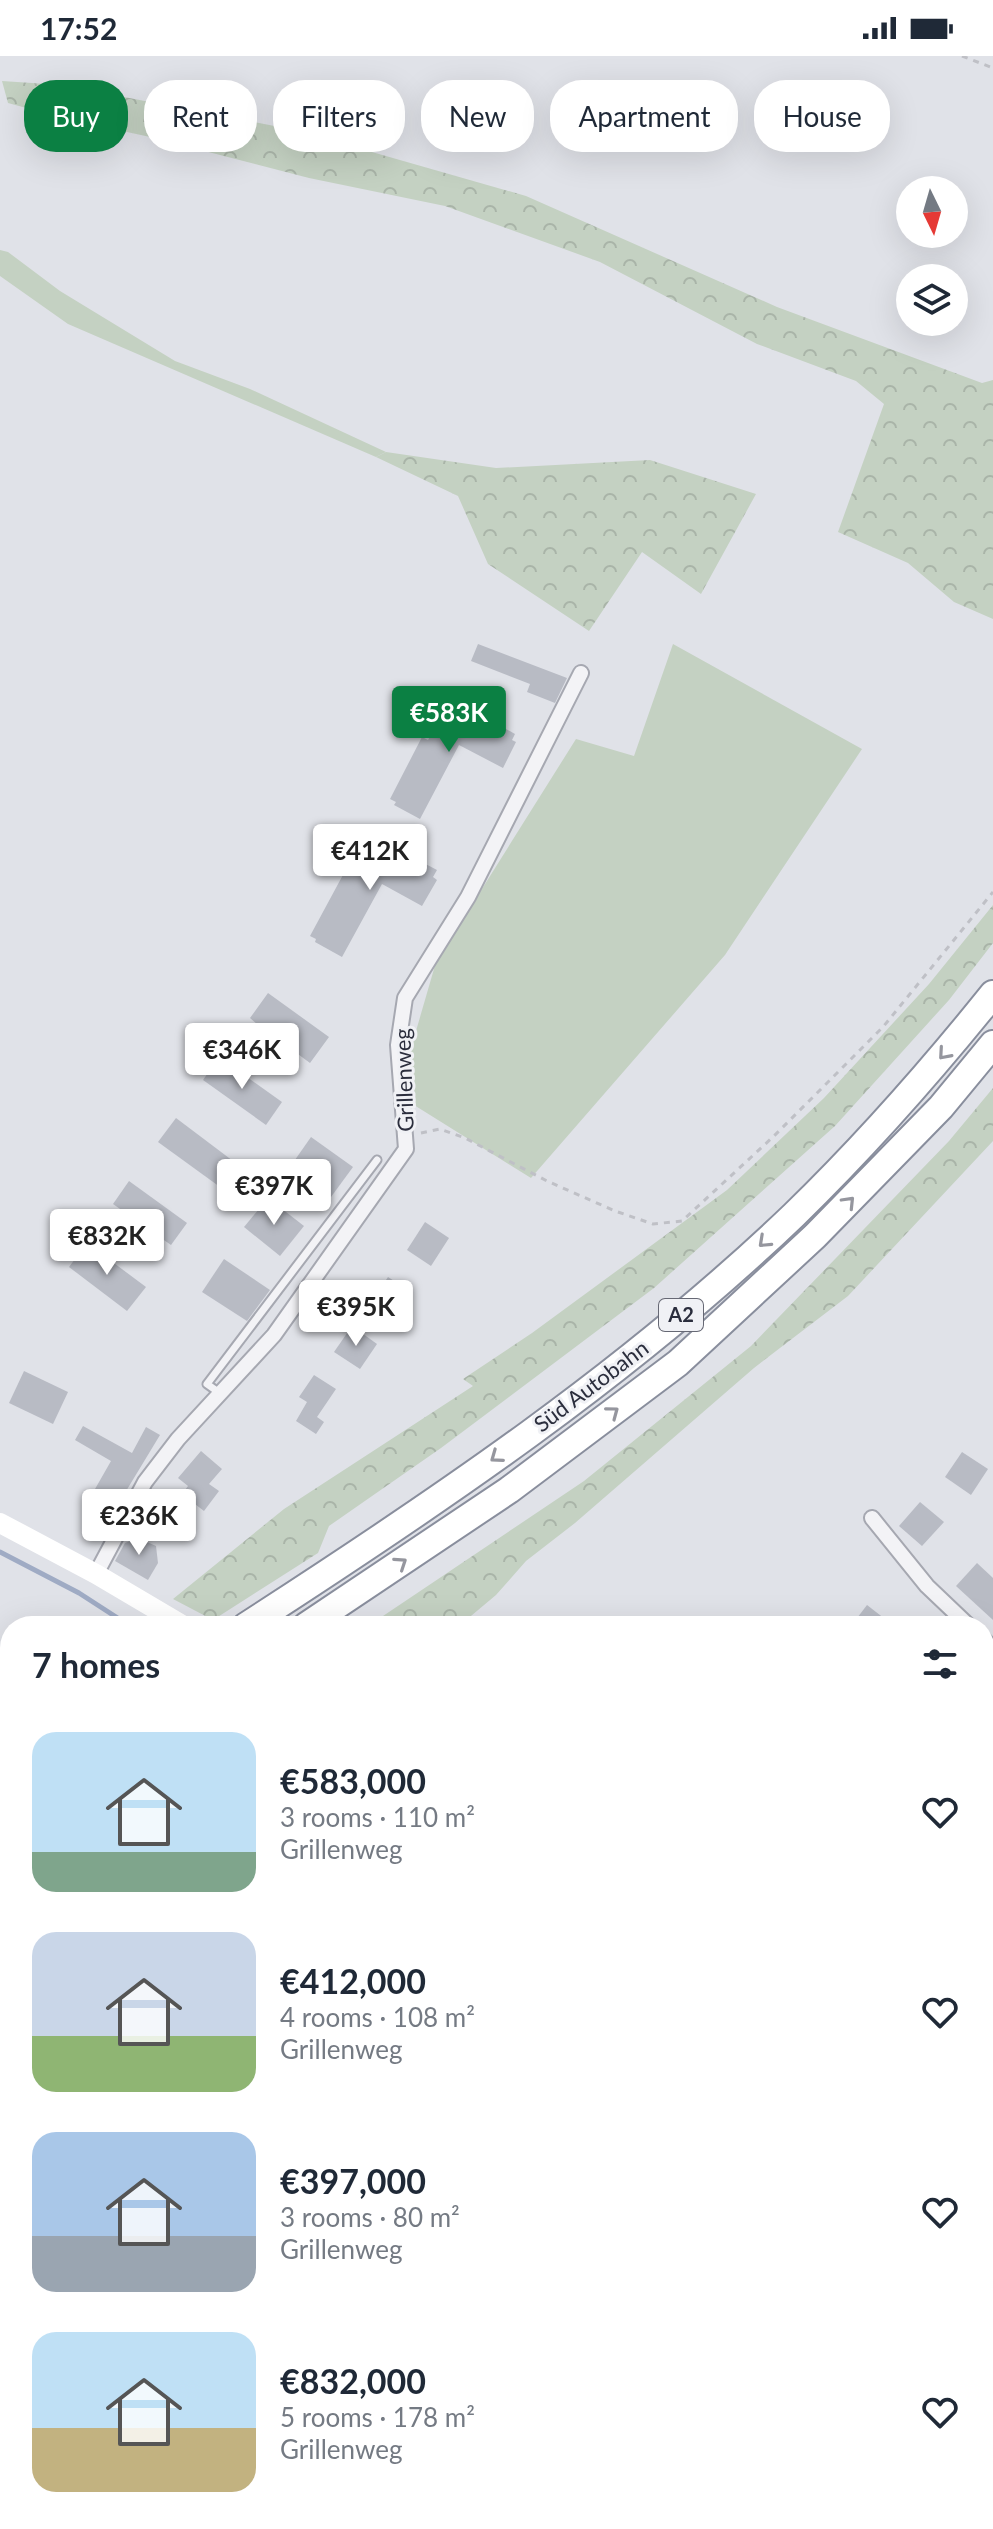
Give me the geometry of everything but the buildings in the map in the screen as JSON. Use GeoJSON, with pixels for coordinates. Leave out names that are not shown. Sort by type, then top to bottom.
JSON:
{"type":"FeatureCollection","features":[{"type":"Feature","properties":{"kind":"highway","name":"Süd Autobahn"},"geometry":{"type":"LineString","coordinates":[[262,1616],[562,1410],[726,1277],[795,1213],[913,1089],[993,994]]}},
{"type":"Feature","properties":{"kind":"highway","name":"Süd Autobahn"},"geometry":{"type":"LineString","coordinates":[[321,1616],[509,1490],[678,1363],[815,1236],[941,1107],[993,1044]]}},
{"type":"Feature","properties":{"kind":"main road"},"geometry":{"type":"LineString","coordinates":[[0,1523],[167,1616]]}},
{"type":"Feature","properties":{"kind":"street","name":"Grillenweg"},"geometry":{"type":"LineString","coordinates":[[96,1574],[145,1482],[178,1439],[274,1335],[406,1149],[398,1045],[405,998],[468,897],[581,673]]}},
{"type":"Feature","properties":{"kind":"street"},"geometry":{"type":"LineString","coordinates":[[872,1518],[927,1586],[958,1616]]}},
{"type":"Feature","properties":{"kind":"lane"},"geometry":{"type":"LineString","coordinates":[[221,1394],[207,1384],[377,1160]]}},
{"type":"Feature","properties":{"kind":"path"},"geometry":{"type":"LineString","coordinates":[[962,56],[993,68]]}},
{"type":"Feature","properties":{"kind":"path"},"geometry":{"type":"LineString","coordinates":[[406,1149],[417,1134],[440,1129],[465,1138],[547,1181],[615,1211],[653,1224],[682,1221],[774,1136],[883,1027],[993,892]]}},
{"type":"Feature","properties":{"kind":"green space"},"geometry":{"type":"Polygon","coordinates":[[[2,81],[24,82],[24,107],[8,103],[2,81]]]}},
{"type":"Feature","properties":{"kind":"green space"},"geometry":{"type":"Polygon","coordinates":[[[128,98],[144,101],[144,136],[128,132],[128,98]]]}},
{"type":"Feature","properties":{"kind":"green space"},"geometry":{"type":"Polygon","coordinates":[[[257,123],[273,126],[273,152],[372,152],[526,196],[777,307],[982,383],[993,380],[993,619],[954,602],[908,563],[838,532],[884,404],[856,381],[757,344],[600,262],[445,206],[309,178],[208,152],[257,152],[257,123]]]}},
{"type":"Feature","properties":{"kind":"green space"},"geometry":{"type":"Polygon","coordinates":[[[0,250],[8,252],[60,291],[175,361],[250,389],[386,452],[376,457],[68,324],[0,276],[0,250]]]}},
{"type":"Feature","properties":{"kind":"green space"},"geometry":{"type":"Polygon","coordinates":[[[386,452],[496,468],[650,460],[756,494],[701,594],[642,552],[589,631],[488,564],[458,496],[376,457],[386,452]]]}},
{"type":"Feature","properties":{"kind":"green space"},"geometry":{"type":"Polygon","coordinates":[[[673,644],[862,749],[725,955],[531,1178],[414,1105],[407,1062],[436,962],[576,739],[634,756],[673,644]]]}},
{"type":"Feature","properties":{"kind":"green space"},"geometry":{"type":"Polygon","coordinates":[[[993,905],[993,943],[949,1000],[835,1126],[654,1288],[441,1448],[329,1526],[318,1553],[219,1616],[205,1616],[173,1599],[284,1509],[473,1386],[463,1379],[532,1333],[727,1190],[824,1098],[929,984],[993,905]]]}},
{"type":"Feature","properties":{"kind":"green space"},"geometry":{"type":"Polygon","coordinates":[[[993,1088],[993,1141],[848,1296],[754,1368],[575,1523],[526,1561],[496,1595],[471,1616],[383,1616],[584,1481],[751,1346],[949,1141],[993,1088]]]}},
{"type":"Feature","properties":{"kind":"waterway"},"geometry":{"type":"LineString","coordinates":[[0,1552],[79,1593],[115,1616]]}}]}
